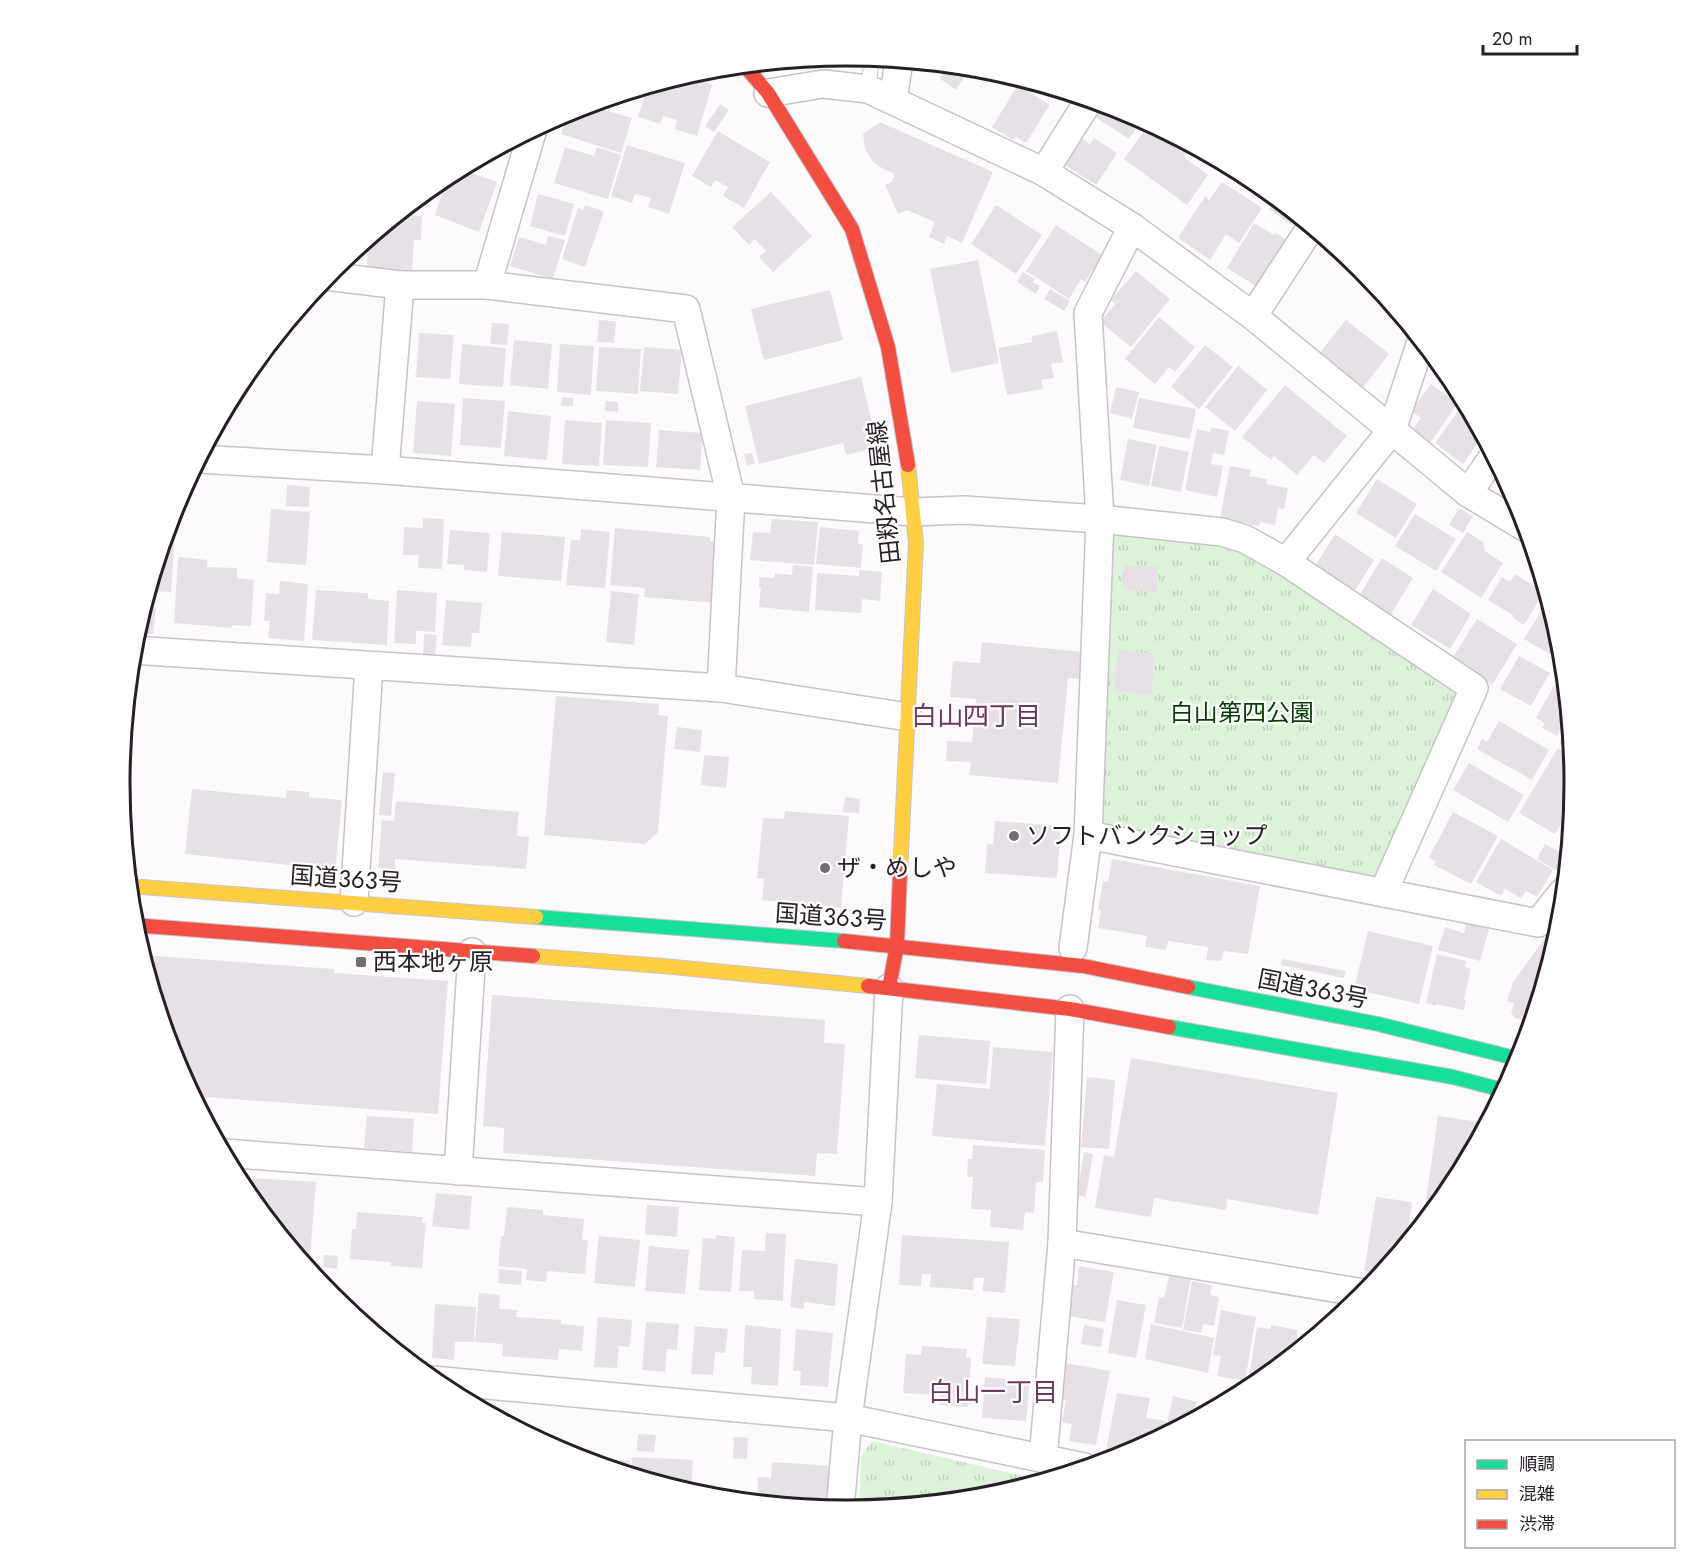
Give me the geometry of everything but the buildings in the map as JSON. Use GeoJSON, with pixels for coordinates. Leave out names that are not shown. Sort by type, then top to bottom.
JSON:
{"type":"FeatureCollection","features":[{"type":"Feature","properties":{"kind":"main road","name":"田籾名古屋線"},"geometry":{"type":"LineString","coordinates":[[750,72],[768,93],[852,229],[888,347],[909,469],[916,543],[897,945],[889,988]]}},
{"type":"Feature","properties":{"kind":"main road","name":"国道363号"},"geometry":{"type":"LineString","coordinates":[[137,887],[897,945],[1083,966],[1378,1024],[1509,1057]]}},
{"type":"Feature","properties":{"kind":"main road"},"geometry":{"type":"LineString","coordinates":[[144,926],[663,966],[889,988],[1070,1009],[1453,1077],[1495,1088]]}},
{"type":"Feature","properties":{"kind":"street"},"geometry":{"type":"LineString","coordinates":[[893,100],[898,68]]}},
{"type":"Feature","properties":{"kind":"street"},"geometry":{"type":"LineString","coordinates":[[768,93],[823,84],[868,89],[1044,172],[1132,227],[1253,316],[1468,493],[1513,520]]}},
{"type":"Feature","properties":{"kind":"street"},"geometry":{"type":"LineString","coordinates":[[1044,172],[1085,107]]}},
{"type":"Feature","properties":{"kind":"street"},"geometry":{"type":"LineString","coordinates":[[487,285],[530,140]]}},
{"type":"Feature","properties":{"kind":"street"},"geometry":{"type":"LineString","coordinates":[[1073,948],[1088,836],[1100,519],[1088,313],[1132,227]]}},
{"type":"Feature","properties":{"kind":"street"},"geometry":{"type":"LineString","coordinates":[[1253,316],[1307,234]]}},
{"type":"Feature","properties":{"kind":"street"},"geometry":{"type":"LineString","coordinates":[[339,278],[400,285],[487,285],[686,309],[731,497],[722,688]]}},
{"type":"Feature","properties":{"kind":"street"},"geometry":{"type":"LineString","coordinates":[[385,470],[400,285]]}},
{"type":"Feature","properties":{"kind":"street"},"geometry":{"type":"LineString","coordinates":[[1286,562],[1392,430],[1418,351]]}},
{"type":"Feature","properties":{"kind":"street"},"geometry":{"type":"LineString","coordinates":[[207,459],[385,470],[913,512],[964,510],[1100,519],[1222,532],[1245,539],[1286,562],[1474,688],[1383,893]]}},
{"type":"Feature","properties":{"kind":"street"},"geometry":{"type":"LineString","coordinates":[[1468,493],[1489,464]]}},
{"type":"Feature","properties":{"kind":"street"},"geometry":{"type":"LineString","coordinates":[[142,651],[722,688],[908,717]]}},
{"type":"Feature","properties":{"kind":"street"},"geometry":{"type":"LineString","coordinates":[[354,902],[369,666]]}},
{"type":"Feature","properties":{"kind":"street"},"geometry":{"type":"LineString","coordinates":[[1088,836],[1538,923],[1553,905]]}},
{"type":"Feature","properties":{"kind":"street"},"geometry":{"type":"LineString","coordinates":[[458,1171],[472,952]]}},
{"type":"Feature","properties":{"kind":"street"},"geometry":{"type":"LineString","coordinates":[[841,1500],[848,1418],[878,1202],[889,988]]}},
{"type":"Feature","properties":{"kind":"street"},"geometry":{"type":"LineString","coordinates":[[1043,1458],[1062,1243],[1070,1009]]}},
{"type":"Feature","properties":{"kind":"street"},"geometry":{"type":"LineString","coordinates":[[233,1154],[878,1202]]}},
{"type":"Feature","properties":{"kind":"street"},"geometry":{"type":"LineString","coordinates":[[1062,1243],[1352,1291]]}},
{"type":"Feature","properties":{"kind":"street"},"geometry":{"type":"LineString","coordinates":[[453,1382],[848,1418],[1070,1464]]}},
{"type":"Feature","properties":{"kind":"lane"},"geometry":{"type":"LineString","coordinates":[[868,89],[871,67]]}},
{"type":"Feature","properties":{"kind":"green space","name":"白山第四公園"},"geometry":{"type":"Polygon","coordinates":[[[1102,521],[1204,532],[1286,564],[1474,688],[1383,891],[1089,834],[1102,521]]]}},
{"type":"Feature","properties":{"kind":"green space"},"geometry":{"type":"Polygon","coordinates":[[[872,1441],[1028,1477],[940,1494],[859,1499],[861,1456],[872,1441]]]}},
{"type":"Feature","properties":{"kind":"traffic: fast"},"geometry":{"type":"LineString","coordinates":[[536,917],[844,941]]}},
{"type":"Feature","properties":{"kind":"traffic: fast"},"geometry":{"type":"LineString","coordinates":[[1188,987],[1378,1024],[1509,1057]]}},
{"type":"Feature","properties":{"kind":"traffic: fast"},"geometry":{"type":"LineString","coordinates":[[1169,1027],[1453,1077],[1495,1088]]}},
{"type":"Feature","properties":{"kind":"traffic: slow"},"geometry":{"type":"LineString","coordinates":[[900,873],[916,543],[908,465]]}},
{"type":"Feature","properties":{"kind":"traffic: slow"},"geometry":{"type":"LineString","coordinates":[[137,887],[536,917]]}},
{"type":"Feature","properties":{"kind":"traffic: slow"},"geometry":{"type":"LineString","coordinates":[[533,956],[868,986]]}},
{"type":"Feature","properties":{"kind":"traffic: jam"},"geometry":{"type":"LineString","coordinates":[[750,72],[768,93],[852,229],[888,347],[908,465]]}},
{"type":"Feature","properties":{"kind":"traffic: jam"},"geometry":{"type":"LineString","coordinates":[[889,988],[897,945],[900,873]]}},
{"type":"Feature","properties":{"kind":"traffic: jam"},"geometry":{"type":"LineString","coordinates":[[144,926],[533,956]]}},
{"type":"Feature","properties":{"kind":"traffic: jam"},"geometry":{"type":"LineString","coordinates":[[844,941],[1083,966],[1188,987]]}},
{"type":"Feature","properties":{"kind":"traffic: jam"},"geometry":{"type":"LineString","coordinates":[[868,986],[1070,1009],[1169,1027]]}},
{"type":"Feature","properties":{"kind":"place","name":"ソフトバンクショップ"},"geometry":{"type":"Point","coordinates":[1014,836]}},
{"type":"Feature","properties":{"kind":"place","name":"ザ・めしや"},"geometry":{"type":"Point","coordinates":[825,868]}},
{"type":"Feature","properties":{"kind":"place","name":"西本地ヶ原"},"geometry":{"type":"Point","coordinates":[361,962]}},
{"type":"Feature","properties":{"kind":"district","name":"白山四丁目"},"geometry":{"type":"Point","coordinates":[976,716]}},
{"type":"Feature","properties":{"kind":"district","name":"白山一丁目"},"geometry":{"type":"Point","coordinates":[993,1392]}}]}
